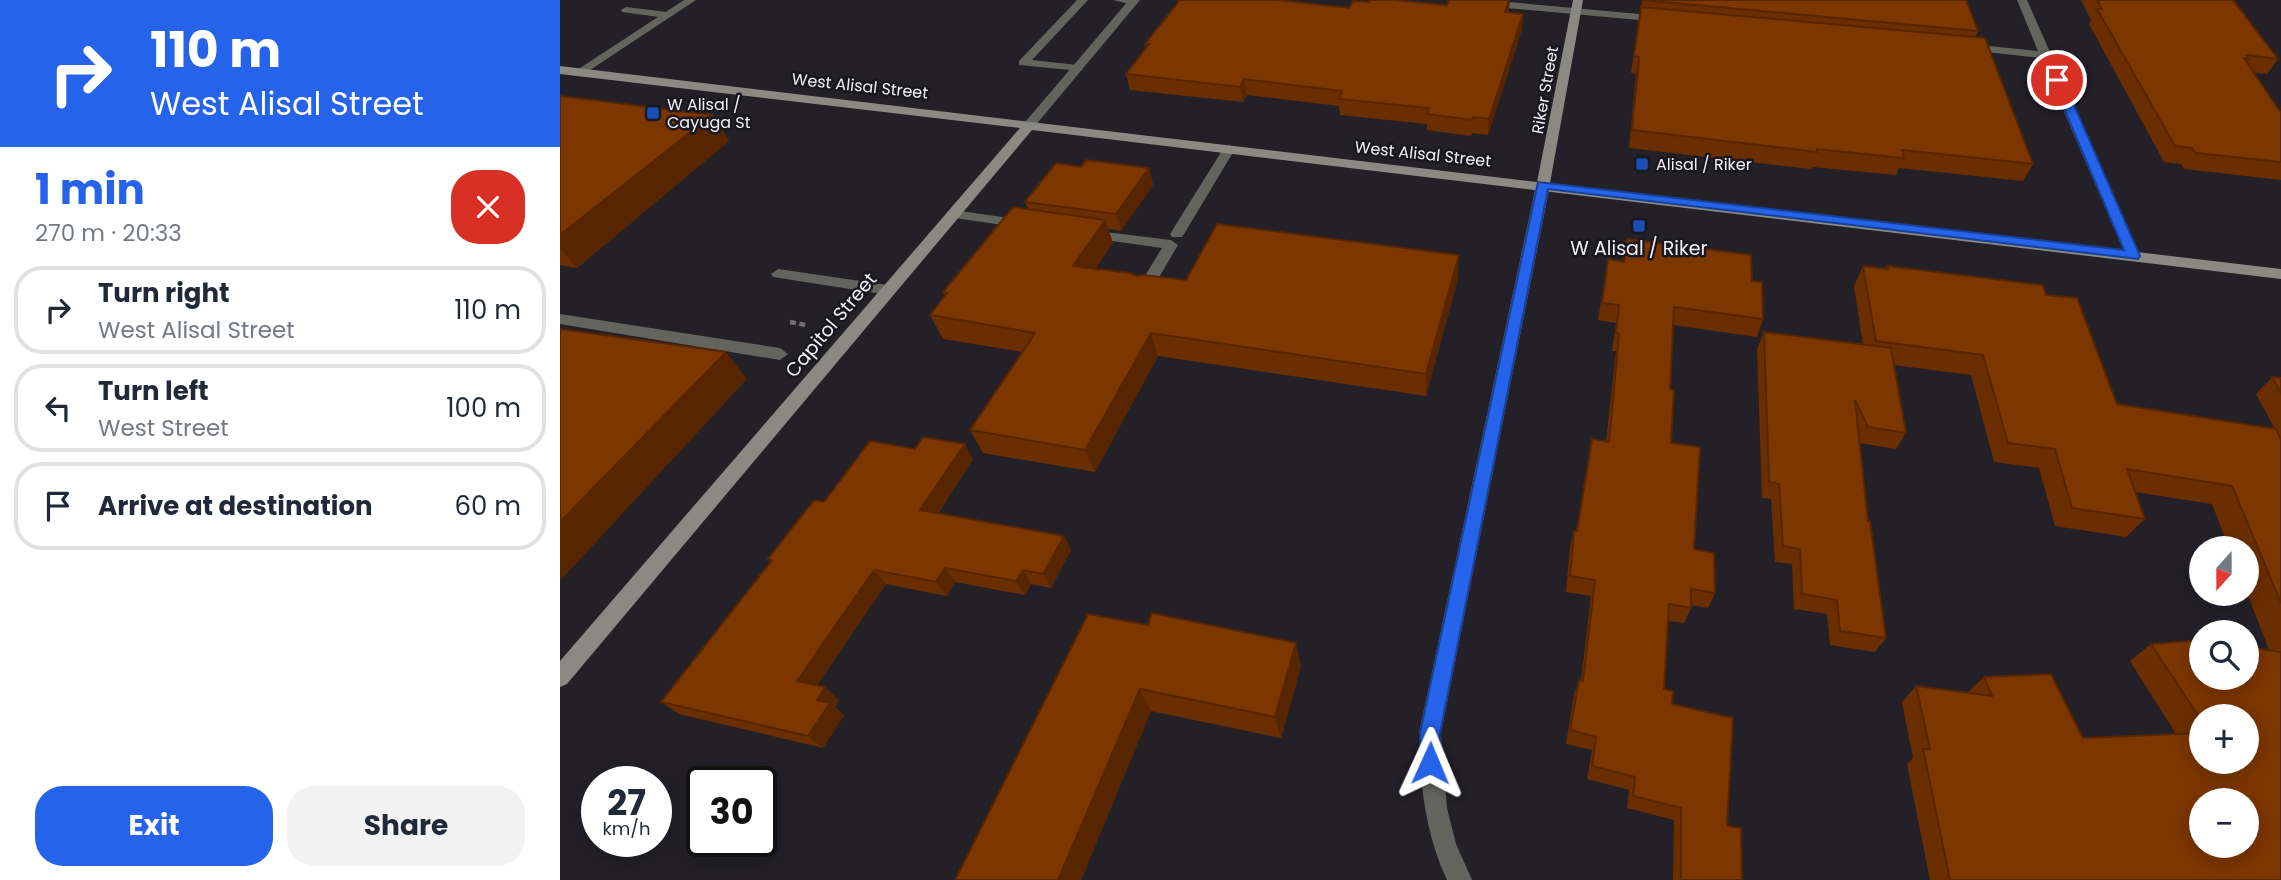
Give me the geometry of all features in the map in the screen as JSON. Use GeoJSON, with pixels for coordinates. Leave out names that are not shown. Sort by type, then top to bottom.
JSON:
{"type":"FeatureCollection","features":[{"type":"Feature","properties":{"kind":"main road","name":"Riker Street"},"geometry":{"type":"LineString","coordinates":[[1543,185],[1577,6]]}},
{"type":"Feature","properties":{"kind":"main road","name":"West Alisal Street"},"geometry":{"type":"LineString","coordinates":[[560,70],[2281,274]]}},
{"type":"Feature","properties":{"kind":"main road","name":"Capitol Street"},"geometry":{"type":"LineString","coordinates":[[560,677],[1030,124]]}},
{"type":"Feature","properties":{"kind":"street"},"geometry":{"type":"LineString","coordinates":[[580,72],[691,0]]}},
{"type":"Feature","properties":{"kind":"street"},"geometry":{"type":"LineString","coordinates":[[1077,69],[1023,63],[1083,0]]}},
{"type":"Feature","properties":{"kind":"street"},"geometry":{"type":"LineString","coordinates":[[1118,0],[1134,1]]}},
{"type":"Feature","properties":{"kind":"street"},"geometry":{"type":"LineString","coordinates":[[1452,0],[1577,6],[1676,21]]}},
{"type":"Feature","properties":{"kind":"street"},"geometry":{"type":"LineString","coordinates":[[2022,0],[2133,256]]}},
{"type":"Feature","properties":{"kind":"street","name":"Capitol Street"},"geometry":{"type":"LineString","coordinates":[[1030,124],[1134,1]]}},
{"type":"Feature","properties":{"kind":"street"},"geometry":{"type":"LineString","coordinates":[[626,10],[667,15]]}},
{"type":"Feature","properties":{"kind":"street"},"geometry":{"type":"LineString","coordinates":[[1950,46],[2046,55]]}},
{"type":"Feature","properties":{"kind":"street"},"geometry":{"type":"LineString","coordinates":[[1177,234],[1229,149]]}},
{"type":"Feature","properties":{"kind":"street"},"geometry":{"type":"LineString","coordinates":[[1460,880],[1438,821],[1430,783],[1430,733],[1543,185]]}},
{"type":"Feature","properties":{"kind":"street"},"geometry":{"type":"LineString","coordinates":[[953,214],[1033,226]]}},
{"type":"Feature","properties":{"kind":"street"},"geometry":{"type":"LineString","coordinates":[[1074,232],[1171,245],[1143,292]]}},
{"type":"Feature","properties":{"kind":"street"},"geometry":{"type":"LineString","coordinates":[[778,274],[888,290]]}},
{"type":"Feature","properties":{"kind":"street"},"geometry":{"type":"LineString","coordinates":[[560,319],[780,354]]}},
{"type":"Feature","properties":{"kind":"building"},"geometry":{"type":"Polygon","coordinates":[[[1180,0],[1278,0],[1349,8],[1353,1],[1370,0],[1447,5],[1449,0],[1509,0],[1505,12],[1523,14],[1489,119],[1473,117],[1472,120],[1427,114],[1429,108],[1339,99],[1342,91],[1244,79],[1240,87],[1126,74],[1149,44],[1145,44],[1180,0]]]}},
{"type":"Feature","properties":{"kind":"building"},"geometry":{"type":"Polygon","coordinates":[[[1642,0],[1966,0],[1978,31],[1642,0]]]}},
{"type":"Feature","properties":{"kind":"building"},"geometry":{"type":"Polygon","coordinates":[[[2097,0],[2233,0],[2278,59],[2246,55],[2248,59],[2244,58],[2281,113],[2281,162],[2195,153],[2192,148],[2175,146],[2097,9],[2102,9],[2097,0]]]}},
{"type":"Feature","properties":{"kind":"building"},"geometry":{"type":"Polygon","coordinates":[[[1641,7],[1985,38],[2033,164],[1902,150],[1904,158],[1817,149],[1817,152],[1632,130],[1639,57],[1634,56],[1641,7]]]}},
{"type":"Feature","properties":{"kind":"building"},"geometry":{"type":"Polygon","coordinates":[[[560,96],[712,115],[560,235],[560,96]]]}},
{"type":"Feature","properties":{"kind":"building"},"geometry":{"type":"Polygon","coordinates":[[[1086,160],[1149,168],[1116,214],[1025,202],[1056,163],[1081,167],[1086,160]]]}},
{"type":"Feature","properties":{"kind":"building"},"geometry":{"type":"Polygon","coordinates":[[[1013,207],[1105,220],[1073,266],[1137,276],[1186,280],[1217,224],[1459,255],[1426,374],[1151,333],[1085,450],[970,430],[1035,333],[930,315],[947,293],[943,292],[1013,207]]]}},
{"type":"Feature","properties":{"kind":"building"},"geometry":{"type":"Polygon","coordinates":[[[1627,239],[1751,255],[1752,281],[1762,282],[1763,319],[1674,307],[1670,389],[1674,390],[1671,443],[1700,447],[1694,549],[1714,553],[1715,593],[1691,589],[1691,608],[1669,604],[1664,689],[1673,691],[1672,704],[1733,718],[1727,826],[1741,828],[1742,880],[1681,880],[1681,808],[1633,796],[1635,777],[1592,766],[1596,737],[1570,730],[1579,680],[1583,681],[1595,580],[1570,576],[1574,531],[1577,531],[1592,439],[1609,442],[1619,334],[1616,333],[1619,305],[1602,303],[1608,259],[1624,262],[1627,239]]]}},
{"type":"Feature","properties":{"kind":"building"},"geometry":{"type":"Polygon","coordinates":[[[1863,266],[1888,269],[1887,266],[2043,285],[2046,295],[2077,298],[2117,404],[2276,429],[2281,440],[2281,603],[2259,550],[2259,536],[2253,536],[2232,486],[2127,469],[2145,519],[2072,508],[2055,449],[2008,443],[1983,355],[1876,341],[1863,266]]]}},
{"type":"Feature","properties":{"kind":"building"},"geometry":{"type":"Polygon","coordinates":[[[560,329],[726,352],[560,522],[560,329]]]}},
{"type":"Feature","properties":{"kind":"building"},"geometry":{"type":"Polygon","coordinates":[[[1764,332],[1891,348],[1906,433],[1868,427],[1855,400],[1868,521],[1886,638],[1840,631],[1837,600],[1802,594],[1800,549],[1783,546],[1779,484],[1769,482],[1764,332]]]}},
{"type":"Feature","properties":{"kind":"building"},"geometry":{"type":"Polygon","coordinates":[[[2272,377],[2281,378],[2281,393],[2272,377]]]}},
{"type":"Feature","properties":{"kind":"building"},"geometry":{"type":"Polygon","coordinates":[[[923,437],[965,444],[920,510],[1064,536],[1043,574],[1023,570],[1016,581],[945,568],[936,582],[874,570],[797,681],[825,687],[817,700],[830,703],[808,736],[661,702],[772,560],[768,559],[814,500],[824,502],[870,441],[915,449],[923,437]]]}},
{"type":"Feature","properties":{"kind":"building"},"geometry":{"type":"Polygon","coordinates":[[[1152,613],[1296,643],[1275,717],[1140,689],[1058,880],[955,880],[1088,614],[1148,625],[1152,613]]]}},
{"type":"Feature","properties":{"kind":"building"},"geometry":{"type":"Polygon","coordinates":[[[2189,641],[2189,690],[2259,690],[2259,649],[2281,652],[2281,880],[1950,880],[1923,749],[1930,749],[1916,686],[1992,696],[1984,677],[2051,674],[2083,738],[2189,734],[2189,774],[2259,774],[2259,704],[2191,704],[2151,644],[2189,641]]]}},
{"type":"Feature","properties":{"kind":"place","name":"W Alisal / Cayuga St"},"geometry":{"type":"Point","coordinates":[653,113]}},
{"type":"Feature","properties":{"kind":"place","name":"Alisal / Riker"},"geometry":{"type":"Point","coordinates":[1642,164]}},
{"type":"Feature","properties":{"kind":"place","name":"W Alisal / Riker"},"geometry":{"type":"Point","coordinates":[1639,226]}},
{"type":"Feature","properties":{"kind":"route"},"geometry":{"type":"LineString","coordinates":[[1430,763],[1430,733],[1543,185],[2133,256],[2057,80]]}}]}
